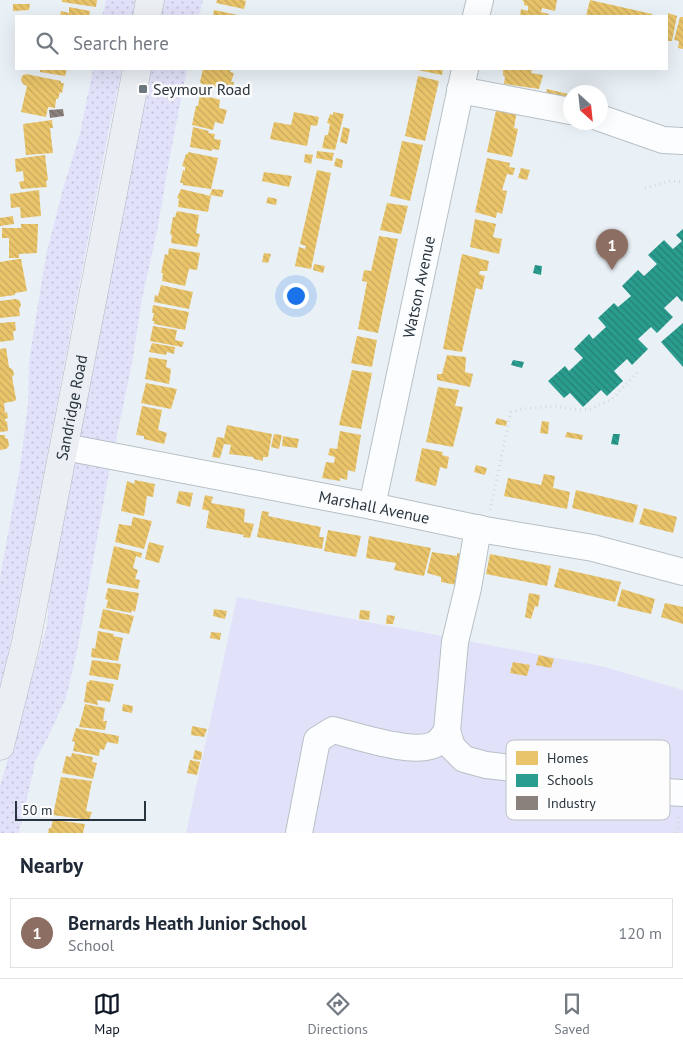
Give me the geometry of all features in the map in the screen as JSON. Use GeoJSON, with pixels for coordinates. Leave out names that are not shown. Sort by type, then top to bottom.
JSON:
{"type":"FeatureCollection","features":[{"type":"Feature","properties":{"kind":"main road"},"geometry":{"type":"LineString","coordinates":[[147,15],[150,0]]}},
{"type":"Feature","properties":{"kind":"main road","name":"Sandridge Road"},"geometry":{"type":"LineString","coordinates":[[0,746],[26,642],[137,70]]}},
{"type":"Feature","properties":{"kind":"street"},"geometry":{"type":"LineString","coordinates":[[476,15],[480,0]]}},
{"type":"Feature","properties":{"kind":"street"},"geometry":{"type":"LineString","coordinates":[[463,80],[563,109]]}},
{"type":"Feature","properties":{"kind":"street","name":"Watson Avenue"},"geometry":{"type":"LineString","coordinates":[[372,506],[463,80]]}},
{"type":"Feature","properties":{"kind":"street"},"geometry":{"type":"LineString","coordinates":[[608,121],[663,140],[683,141]]}},
{"type":"Feature","properties":{"kind":"street","name":"Marshall Avenue"},"geometry":{"type":"LineString","coordinates":[[65,447],[482,529],[593,548],[683,572]]}},
{"type":"Feature","properties":{"kind":"street"},"geometry":{"type":"LineString","coordinates":[[482,529],[455,642],[447,731],[452,747],[464,758],[486,765],[506,767]]}},
{"type":"Feature","properties":{"kind":"street"},"geometry":{"type":"LineString","coordinates":[[299,833],[317,740],[333,730],[409,748],[424,748],[438,743],[447,731]]}},
{"type":"Feature","properties":{"kind":"street"},"geometry":{"type":"LineString","coordinates":[[670,792],[683,793]]}},
{"type":"Feature","properties":{"kind":"path"},"geometry":{"type":"LineString","coordinates":[[646,188],[670,181],[683,182]]}},
{"type":"Feature","properties":{"kind":"path"},"geometry":{"type":"LineString","coordinates":[[482,529],[511,412],[522,409],[556,406],[579,410],[590,409],[612,399],[640,370]]}},
{"type":"Feature","properties":{"kind":"shaded area"},"geometry":{"type":"Polygon","coordinates":[[[106,0],[138,0],[134,15],[102,15],[106,0]]]}},
{"type":"Feature","properties":{"kind":"shaded area"},"geometry":{"type":"Polygon","coordinates":[[[160,0],[203,0],[199,15],[158,15],[160,0]]]}},
{"type":"Feature","properties":{"kind":"shaded area"},"geometry":{"type":"Polygon","coordinates":[[[93,70],[122,70],[109,128],[36,514],[7,660],[0,686],[0,578],[20,467],[28,404],[29,363],[46,255],[80,133],[93,70]]]}},
{"type":"Feature","properties":{"kind":"shaded area"},"geometry":{"type":"Polygon","coordinates":[[[151,70],[187,70],[114,450],[71,444],[117,215],[148,92],[151,70]]]}},
{"type":"Feature","properties":{"kind":"shaded area"},"geometry":{"type":"Polygon","coordinates":[[[65,447],[112,455],[77,651],[66,698],[36,759],[19,833],[0,833],[0,786],[47,626],[53,540],[65,447]]]}},
{"type":"Feature","properties":{"kind":"shaded area"},"geometry":{"type":"Polygon","coordinates":[[[237,597],[605,667],[683,690],[683,833],[186,833],[237,597]]]}},
{"type":"Feature","properties":{"kind":"building: Homes"},"geometry":{"type":"Polygon","coordinates":[[[62,0],[97,0],[96,7],[62,2],[62,0]]]}},
{"type":"Feature","properties":{"kind":"building: Homes"},"geometry":{"type":"Polygon","coordinates":[[[217,0],[246,1],[244,9],[216,3],[217,0]]]}},
{"type":"Feature","properties":{"kind":"building: Homes"},"geometry":{"type":"Polygon","coordinates":[[[522,0],[557,0],[555,11],[542,8],[541,12],[548,15],[520,15],[521,9],[528,11],[528,6],[524,5],[522,0]]]}},
{"type":"Feature","properties":{"kind":"building: Homes"},"geometry":{"type":"Polygon","coordinates":[[[590,0],[652,14],[652,15],[586,15],[590,0]]]}},
{"type":"Feature","properties":{"kind":"building: Homes"},"geometry":{"type":"Polygon","coordinates":[[[13,4],[30,4],[29,10],[13,11],[13,4]]]}},
{"type":"Feature","properties":{"kind":"building: Homes"},"geometry":{"type":"Polygon","coordinates":[[[69,7],[90,11],[89,15],[60,15],[61,11],[69,13],[69,7]]]}},
{"type":"Feature","properties":{"kind":"building: Homes"},"geometry":{"type":"Polygon","coordinates":[[[214,10],[238,15],[213,15],[214,10]]]}},
{"type":"Feature","properties":{"kind":"building: Homes"},"geometry":{"type":"Polygon","coordinates":[[[668,13],[677,16],[672,41],[668,41],[668,13]]]}},
{"type":"Feature","properties":{"kind":"building: Homes"},"geometry":{"type":"Polygon","coordinates":[[[680,17],[683,17],[683,49],[678,48],[679,41],[674,40],[680,17]]]}},
{"type":"Feature","properties":{"kind":"building: Homes"},"geometry":{"type":"Polygon","coordinates":[[[40,70],[67,70],[65,76],[40,72],[40,70]]]}},
{"type":"Feature","properties":{"kind":"building: Homes"},"geometry":{"type":"Polygon","coordinates":[[[203,70],[231,70],[230,72],[234,73],[231,82],[234,82],[232,91],[200,82],[203,70]]]}},
{"type":"Feature","properties":{"kind":"building: Homes"},"geometry":{"type":"Polygon","coordinates":[[[418,70],[443,70],[442,75],[418,70]]]}},
{"type":"Feature","properties":{"kind":"building: Homes"},"geometry":{"type":"Polygon","coordinates":[[[503,70],[532,70],[531,73],[543,75],[539,89],[504,84],[505,77],[503,70]]]}},
{"type":"Feature","properties":{"kind":"building: Homes"},"geometry":{"type":"Polygon","coordinates":[[[26,74],[64,83],[62,93],[60,92],[58,99],[56,99],[55,108],[48,107],[46,117],[21,112],[27,86],[21,80],[22,76],[26,74]]]}},
{"type":"Feature","properties":{"kind":"building: Homes"},"geometry":{"type":"Polygon","coordinates":[[[418,76],[439,81],[425,141],[405,136],[418,76]]]}},
{"type":"Feature","properties":{"kind":"building: Homes"},"geometry":{"type":"Polygon","coordinates":[[[547,89],[563,93],[563,100],[545,96],[547,89]]]}},
{"type":"Feature","properties":{"kind":"building: Homes"},"geometry":{"type":"Polygon","coordinates":[[[200,94],[220,100],[219,108],[227,110],[223,124],[215,122],[213,130],[192,125],[200,94]]]}},
{"type":"Feature","properties":{"kind":"building: Homes"},"geometry":{"type":"Polygon","coordinates":[[[497,106],[517,110],[514,128],[518,129],[512,157],[487,152],[497,106]]]}},
{"type":"Feature","properties":{"kind":"building: Homes"},"geometry":{"type":"Polygon","coordinates":[[[294,112],[319,117],[317,126],[311,125],[307,146],[270,139],[274,122],[291,125],[294,112]]]}},
{"type":"Feature","properties":{"kind":"building: Homes"},"geometry":{"type":"Polygon","coordinates":[[[333,112],[344,114],[335,150],[322,148],[325,135],[328,135],[330,124],[327,123],[330,114],[333,115],[333,112]]]}},
{"type":"Feature","properties":{"kind":"building: Homes"},"geometry":{"type":"Polygon","coordinates":[[[52,120],[53,128],[50,128],[53,153],[26,155],[23,124],[52,120]]]}},
{"type":"Feature","properties":{"kind":"building: Homes"},"geometry":{"type":"Polygon","coordinates":[[[193,127],[215,134],[214,139],[221,140],[219,150],[212,149],[212,151],[190,147],[193,127]]]}},
{"type":"Feature","properties":{"kind":"building: Homes"},"geometry":{"type":"Polygon","coordinates":[[[343,127],[350,129],[347,144],[340,142],[343,127]]]}},
{"type":"Feature","properties":{"kind":"building: Homes"},"geometry":{"type":"Polygon","coordinates":[[[402,141],[423,145],[410,201],[390,196],[402,141]]]}},
{"type":"Feature","properties":{"kind":"building: Homes"},"geometry":{"type":"Polygon","coordinates":[[[317,151],[334,153],[332,161],[316,158],[317,151]]]}},
{"type":"Feature","properties":{"kind":"building: Homes"},"geometry":{"type":"Polygon","coordinates":[[[188,152],[218,158],[211,189],[180,183],[183,170],[185,171],[185,167],[182,166],[188,152]]]}},
{"type":"Feature","properties":{"kind":"building: Homes"},"geometry":{"type":"Polygon","coordinates":[[[305,154],[313,155],[311,164],[304,162],[305,154]]]}},
{"type":"Feature","properties":{"kind":"building: Homes"},"geometry":{"type":"Polygon","coordinates":[[[45,155],[47,187],[21,189],[19,182],[24,181],[23,171],[16,172],[15,159],[45,155]]]}},
{"type":"Feature","properties":{"kind":"building: Homes"},"geometry":{"type":"Polygon","coordinates":[[[336,158],[343,160],[342,168],[334,166],[336,158]]]}},
{"type":"Feature","properties":{"kind":"building: Homes"},"geometry":{"type":"Polygon","coordinates":[[[487,158],[510,163],[509,167],[515,168],[513,175],[507,174],[502,190],[507,191],[502,214],[497,212],[496,218],[475,212],[487,158]]]}},
{"type":"Feature","properties":{"kind":"building: Homes"},"geometry":{"type":"Polygon","coordinates":[[[521,168],[530,170],[527,180],[518,178],[521,168]]]}},
{"type":"Feature","properties":{"kind":"building: Homes"},"geometry":{"type":"Polygon","coordinates":[[[317,170],[331,173],[311,269],[295,266],[299,247],[305,249],[306,246],[300,244],[317,170]]]}},
{"type":"Feature","properties":{"kind":"building: Homes"},"geometry":{"type":"Polygon","coordinates":[[[264,172],[292,176],[289,187],[262,181],[264,172]]]}},
{"type":"Feature","properties":{"kind":"building: Homes"},"geometry":{"type":"Polygon","coordinates":[[[181,189],[211,196],[208,212],[178,207],[179,199],[177,198],[181,189]]]}},
{"type":"Feature","properties":{"kind":"building: Homes"},"geometry":{"type":"Polygon","coordinates":[[[212,189],[224,190],[222,197],[210,195],[212,189]]]}},
{"type":"Feature","properties":{"kind":"building: Homes"},"geometry":{"type":"Polygon","coordinates":[[[39,190],[41,216],[21,218],[20,207],[11,208],[10,194],[39,190]]]}},
{"type":"Feature","properties":{"kind":"building: Homes"},"geometry":{"type":"Polygon","coordinates":[[[268,197],[277,199],[276,205],[266,203],[268,197]]]}},
{"type":"Feature","properties":{"kind":"building: Homes"},"geometry":{"type":"Polygon","coordinates":[[[387,203],[408,206],[401,234],[380,230],[387,203]]]}},
{"type":"Feature","properties":{"kind":"building: Homes"},"geometry":{"type":"Polygon","coordinates":[[[177,211],[199,215],[196,233],[200,234],[197,247],[171,243],[172,235],[170,234],[173,217],[175,217],[177,211]]]}},
{"type":"Feature","properties":{"kind":"building: Homes"},"geometry":{"type":"Polygon","coordinates":[[[13,216],[14,224],[0,226],[0,218],[13,216]]]}},
{"type":"Feature","properties":{"kind":"building: Homes"},"geometry":{"type":"Polygon","coordinates":[[[475,219],[496,224],[493,237],[502,239],[499,254],[470,247],[475,219]]]}},
{"type":"Feature","properties":{"kind":"building: Homes"},"geometry":{"type":"Polygon","coordinates":[[[21,224],[38,224],[37,253],[19,254],[19,258],[9,258],[9,238],[2,238],[2,228],[21,228],[21,224]]]}},
{"type":"Feature","properties":{"kind":"building: Homes"},"geometry":{"type":"Polygon","coordinates":[[[379,236],[398,239],[378,333],[358,329],[367,282],[362,281],[364,270],[371,271],[379,236]]]}},
{"type":"Feature","properties":{"kind":"building: Homes"},"geometry":{"type":"Polygon","coordinates":[[[169,248],[200,253],[197,270],[189,269],[185,286],[162,281],[163,273],[161,273],[165,254],[168,255],[169,248]]]}},
{"type":"Feature","properties":{"kind":"building: Homes"},"geometry":{"type":"Polygon","coordinates":[[[264,253],[271,254],[268,263],[262,262],[264,253]]]}},
{"type":"Feature","properties":{"kind":"building: Homes"},"geometry":{"type":"Polygon","coordinates":[[[462,254],[489,261],[487,271],[480,271],[479,274],[485,276],[482,290],[476,288],[462,352],[443,349],[462,254]]]}},
{"type":"Feature","properties":{"kind":"building: Homes"},"geometry":{"type":"Polygon","coordinates":[[[21,259],[27,291],[0,297],[0,262],[21,259]]]}},
{"type":"Feature","properties":{"kind":"building: Homes"},"geometry":{"type":"Polygon","coordinates":[[[314,264],[325,266],[323,273],[313,270],[314,264]]]}},
{"type":"Feature","properties":{"kind":"building: Homes"},"geometry":{"type":"Polygon","coordinates":[[[161,285],[193,292],[189,309],[154,302],[155,295],[158,296],[161,285]]]}},
{"type":"Feature","properties":{"kind":"building: Homes"},"geometry":{"type":"Polygon","coordinates":[[[16,299],[20,301],[21,305],[19,309],[20,316],[0,318],[0,301],[16,299]]]}},
{"type":"Feature","properties":{"kind":"building: Homes"},"geometry":{"type":"Polygon","coordinates":[[[153,305],[189,312],[185,330],[154,324],[154,321],[152,321],[153,305]]]}},
{"type":"Feature","properties":{"kind":"building: Homes"},"geometry":{"type":"Polygon","coordinates":[[[15,322],[14,340],[0,342],[0,323],[15,322]]]}},
{"type":"Feature","properties":{"kind":"building: Homes"},"geometry":{"type":"Polygon","coordinates":[[[153,326],[177,330],[175,340],[184,342],[182,347],[150,341],[153,326]]]}},
{"type":"Feature","properties":{"kind":"building: Homes"},"geometry":{"type":"Polygon","coordinates":[[[357,336],[377,340],[372,367],[351,363],[357,336]]]}},
{"type":"Feature","properties":{"kind":"building: Homes"},"geometry":{"type":"Polygon","coordinates":[[[152,343],[175,347],[174,354],[167,352],[166,355],[149,352],[152,343]]]}},
{"type":"Feature","properties":{"kind":"building: Homes"},"geometry":{"type":"Polygon","coordinates":[[[6,348],[9,367],[13,370],[14,375],[12,377],[16,399],[15,401],[4,403],[5,413],[7,412],[8,418],[5,421],[7,421],[8,431],[0,432],[0,349],[6,348]]]}},
{"type":"Feature","properties":{"kind":"building: Homes"},"geometry":{"type":"Polygon","coordinates":[[[447,355],[466,357],[465,372],[473,374],[470,387],[437,380],[437,374],[442,374],[447,355]]]}},
{"type":"Feature","properties":{"kind":"building: Homes"},"geometry":{"type":"Polygon","coordinates":[[[149,357],[167,360],[166,367],[171,369],[169,384],[145,379],[149,357]]]}},
{"type":"Feature","properties":{"kind":"building: Homes"},"geometry":{"type":"Polygon","coordinates":[[[352,370],[372,373],[361,429],[339,425],[352,370]]]}},
{"type":"Feature","properties":{"kind":"building: Homes"},"geometry":{"type":"Polygon","coordinates":[[[146,383],[177,389],[171,409],[141,403],[146,383]]]}},
{"type":"Feature","properties":{"kind":"building: Homes"},"geometry":{"type":"Polygon","coordinates":[[[438,387],[459,390],[455,406],[463,407],[453,447],[426,442],[438,387]]]}},
{"type":"Feature","properties":{"kind":"building: Homes"},"geometry":{"type":"Polygon","coordinates":[[[142,406],[162,410],[158,430],[167,433],[164,444],[136,435],[142,406]]]}},
{"type":"Feature","properties":{"kind":"building: Homes"},"geometry":{"type":"Polygon","coordinates":[[[497,418],[507,421],[506,426],[495,424],[497,418]]]}},
{"type":"Feature","properties":{"kind":"building: Homes"},"geometry":{"type":"Polygon","coordinates":[[[542,421],[549,422],[548,434],[540,433],[542,421]]]}},
{"type":"Feature","properties":{"kind":"building: Homes"},"geometry":{"type":"Polygon","coordinates":[[[227,425],[272,434],[268,457],[263,457],[263,461],[253,457],[229,454],[231,445],[224,444],[220,458],[212,457],[217,437],[224,438],[227,425]]]}},
{"type":"Feature","properties":{"kind":"building: Homes"},"geometry":{"type":"Polygon","coordinates":[[[340,431],[361,435],[355,472],[348,470],[347,480],[340,478],[340,481],[322,478],[326,462],[334,463],[335,457],[328,455],[330,448],[337,449],[340,431]]]}},
{"type":"Feature","properties":{"kind":"building: Homes"},"geometry":{"type":"Polygon","coordinates":[[[567,432],[583,435],[582,440],[565,437],[567,432]]]}},
{"type":"Feature","properties":{"kind":"building: Homes"},"geometry":{"type":"Polygon","coordinates":[[[274,434],[282,435],[279,449],[271,447],[274,434]]]}},
{"type":"Feature","properties":{"kind":"building: Homes"},"geometry":{"type":"Polygon","coordinates":[[[0,435],[5,435],[5,438],[8,439],[9,446],[6,449],[0,450],[0,435]]]}},
{"type":"Feature","properties":{"kind":"building: Homes"},"geometry":{"type":"Polygon","coordinates":[[[283,436],[299,439],[297,448],[282,446],[283,436]]]}},
{"type":"Feature","properties":{"kind":"building: Homes"},"geometry":{"type":"Polygon","coordinates":[[[422,448],[443,452],[442,455],[449,457],[447,469],[440,467],[436,486],[415,481],[422,448]]]}},
{"type":"Feature","properties":{"kind":"building: Homes"},"geometry":{"type":"Polygon","coordinates":[[[476,465],[487,468],[485,475],[474,472],[476,465]]]}},
{"type":"Feature","properties":{"kind":"building: Homes"},"geometry":{"type":"Polygon","coordinates":[[[544,474],[555,476],[553,488],[570,492],[567,509],[504,496],[508,478],[541,485],[544,474]]]}},
{"type":"Feature","properties":{"kind":"building: Homes"},"geometry":{"type":"Polygon","coordinates":[[[135,480],[155,484],[153,497],[147,496],[144,516],[121,511],[127,481],[134,484],[135,480]]]}},
{"type":"Feature","properties":{"kind":"building: Homes"},"geometry":{"type":"Polygon","coordinates":[[[576,490],[638,505],[633,523],[572,508],[576,490]]]}},
{"type":"Feature","properties":{"kind":"building: Homes"},"geometry":{"type":"Polygon","coordinates":[[[179,491],[193,493],[190,507],[176,503],[179,491]]]}},
{"type":"Feature","properties":{"kind":"building: Homes"},"geometry":{"type":"Polygon","coordinates":[[[205,495],[213,497],[211,503],[245,509],[244,522],[254,524],[250,538],[243,537],[244,535],[206,528],[209,511],[202,509],[205,495]]]}},
{"type":"Feature","properties":{"kind":"building: Homes"},"geometry":{"type":"Polygon","coordinates":[[[644,508],[677,517],[673,533],[639,524],[644,508]]]}},
{"type":"Feature","properties":{"kind":"building: Homes"},"geometry":{"type":"Polygon","coordinates":[[[262,511],[269,512],[268,516],[321,527],[319,537],[324,537],[322,549],[257,537],[262,511]]]}},
{"type":"Feature","properties":{"kind":"building: Homes"},"geometry":{"type":"Polygon","coordinates":[[[133,517],[152,521],[144,549],[115,542],[119,524],[131,526],[133,517]]]}},
{"type":"Feature","properties":{"kind":"building: Homes"},"geometry":{"type":"Polygon","coordinates":[[[328,530],[361,536],[356,557],[324,551],[328,530]]]}},
{"type":"Feature","properties":{"kind":"building: Homes"},"geometry":{"type":"Polygon","coordinates":[[[369,536],[431,548],[424,576],[394,570],[396,563],[366,558],[369,536]]]}},
{"type":"Feature","properties":{"kind":"building: Homes"},"geometry":{"type":"Polygon","coordinates":[[[149,542],[164,546],[159,563],[145,559],[149,542]]]}},
{"type":"Feature","properties":{"kind":"building: Homes"},"geometry":{"type":"Polygon","coordinates":[[[114,546],[142,553],[141,558],[136,556],[133,568],[138,570],[135,579],[140,580],[138,589],[106,583],[114,546]]]}},
{"type":"Feature","properties":{"kind":"building: Homes"},"geometry":{"type":"Polygon","coordinates":[[[432,552],[457,556],[457,553],[462,554],[462,586],[441,582],[441,577],[427,573],[432,552]]]}},
{"type":"Feature","properties":{"kind":"building: Homes"},"geometry":{"type":"Polygon","coordinates":[[[490,554],[551,566],[547,586],[486,574],[490,554]]]}},
{"type":"Feature","properties":{"kind":"building: Homes"},"geometry":{"type":"Polygon","coordinates":[[[559,568],[621,582],[615,602],[554,587],[559,568]]]}},
{"type":"Feature","properties":{"kind":"building: Homes"},"geometry":{"type":"Polygon","coordinates":[[[108,588],[139,593],[135,612],[132,610],[131,613],[106,608],[108,600],[105,599],[108,588]]]}},
{"type":"Feature","properties":{"kind":"building: Homes"},"geometry":{"type":"Polygon","coordinates":[[[622,589],[655,599],[651,614],[617,606],[622,589]]]}},
{"type":"Feature","properties":{"kind":"building: Homes"},"geometry":{"type":"Polygon","coordinates":[[[529,593],[540,595],[538,607],[535,606],[531,619],[525,617],[529,593]]]}},
{"type":"Feature","properties":{"kind":"building: Homes"},"geometry":{"type":"Polygon","coordinates":[[[665,603],[683,607],[683,624],[661,617],[665,603]]]}},
{"type":"Feature","properties":{"kind":"building: Homes"},"geometry":{"type":"Polygon","coordinates":[[[103,609],[134,616],[129,634],[99,628],[103,609]]]}},
{"type":"Feature","properties":{"kind":"building: Homes"},"geometry":{"type":"Polygon","coordinates":[[[214,609],[227,611],[225,619],[213,616],[214,609]]]}},
{"type":"Feature","properties":{"kind":"building: Homes"},"geometry":{"type":"Polygon","coordinates":[[[360,610],[370,611],[369,620],[359,619],[360,610]]]}},
{"type":"Feature","properties":{"kind":"building: Homes"},"geometry":{"type":"Polygon","coordinates":[[[387,615],[395,616],[393,624],[386,624],[387,615]]]}},
{"type":"Feature","properties":{"kind":"building: Homes"},"geometry":{"type":"Polygon","coordinates":[[[98,631],[123,638],[118,661],[91,657],[92,648],[95,649],[98,631]]]}},
{"type":"Feature","properties":{"kind":"building: Homes"},"geometry":{"type":"Polygon","coordinates":[[[211,632],[221,633],[220,640],[210,638],[211,632]]]}},
{"type":"Feature","properties":{"kind":"building: Homes"},"geometry":{"type":"Polygon","coordinates":[[[539,655],[554,659],[551,668],[536,665],[539,655]]]}},
{"type":"Feature","properties":{"kind":"building: Homes"},"geometry":{"type":"Polygon","coordinates":[[[92,660],[121,664],[118,680],[89,675],[92,660]]]}},
{"type":"Feature","properties":{"kind":"building: Homes"},"geometry":{"type":"Polygon","coordinates":[[[513,662],[530,665],[527,676],[510,673],[513,662]]]}},
{"type":"Feature","properties":{"kind":"building: Homes"},"geometry":{"type":"Polygon","coordinates":[[[90,680],[114,684],[110,702],[97,700],[98,705],[84,702],[87,682],[90,680]]]}},
{"type":"Feature","properties":{"kind":"building: Homes"},"geometry":{"type":"Polygon","coordinates":[[[85,704],[105,708],[103,721],[107,721],[105,730],[79,727],[85,704]]]}},
{"type":"Feature","properties":{"kind":"building: Homes"},"geometry":{"type":"Polygon","coordinates":[[[123,704],[133,706],[132,713],[122,711],[123,704]]]}},
{"type":"Feature","properties":{"kind":"building: Homes"},"geometry":{"type":"Polygon","coordinates":[[[192,726],[207,729],[204,737],[191,735],[192,726]]]}},
{"type":"Feature","properties":{"kind":"building: Homes"},"geometry":{"type":"Polygon","coordinates":[[[76,728],[119,736],[118,744],[107,742],[104,750],[100,749],[99,756],[73,751],[75,742],[72,741],[76,728]]]}},
{"type":"Feature","properties":{"kind":"building: Homes"},"geometry":{"type":"Polygon","coordinates":[[[195,750],[202,752],[201,760],[193,759],[195,750]]]}},
{"type":"Feature","properties":{"kind":"building: Homes"},"geometry":{"type":"Polygon","coordinates":[[[72,753],[93,757],[92,762],[97,763],[93,779],[62,773],[66,756],[71,757],[72,753]]]}},
{"type":"Feature","properties":{"kind":"building: Homes"},"geometry":{"type":"Polygon","coordinates":[[[190,760],[200,762],[197,775],[187,773],[190,760]]]}},
{"type":"Feature","properties":{"kind":"building: Homes"},"geometry":{"type":"Polygon","coordinates":[[[61,777],[92,781],[86,811],[92,812],[89,820],[53,815],[61,777]]]}},
{"type":"Feature","properties":{"kind":"building: Homes"},"geometry":{"type":"Polygon","coordinates":[[[53,820],[85,824],[83,833],[48,833],[53,820]]]}},
{"type":"Feature","properties":{"kind":"building: Schools"},"geometry":{"type":"Polygon","coordinates":[[[683,229],[683,300],[682,302],[677,296],[664,308],[673,317],[657,333],[651,327],[638,339],[648,349],[632,365],[627,359],[614,371],[623,381],[607,396],[601,390],[583,407],[570,393],[564,398],[548,381],[565,366],[569,371],[583,358],[574,349],[589,334],[593,339],[606,327],[598,318],[614,303],[618,307],[631,296],[622,286],[638,270],[644,276],[657,264],[648,255],[664,240],[673,249],[682,241],[676,235],[683,229]]]}},
{"type":"Feature","properties":{"kind":"building: Schools"},"geometry":{"type":"Polygon","coordinates":[[[535,265],[542,266],[541,275],[533,273],[535,265]]]}},
{"type":"Feature","properties":{"kind":"building: Schools"},"geometry":{"type":"Polygon","coordinates":[[[683,323],[683,367],[661,342],[683,323]]]}},
{"type":"Feature","properties":{"kind":"building: Schools"},"geometry":{"type":"Polygon","coordinates":[[[513,360],[524,362],[522,368],[511,365],[513,360]]]}},
{"type":"Feature","properties":{"kind":"building: Schools"},"geometry":{"type":"Polygon","coordinates":[[[613,434],[620,434],[618,445],[611,444],[613,434]]]}},
{"type":"Feature","properties":{"kind":"building: Industry"},"geometry":{"type":"Polygon","coordinates":[[[63,109],[64,116],[50,118],[49,110],[63,109]]]}},
{"type":"Feature","properties":{"kind":"place","name":"Seymour Road"},"geometry":{"type":"Point","coordinates":[143,89]}},
{"type":"Feature","properties":{"kind":"place","name":"Bernards Heath Junior School"},"geometry":{"type":"Point","coordinates":[612,270]}}]}
